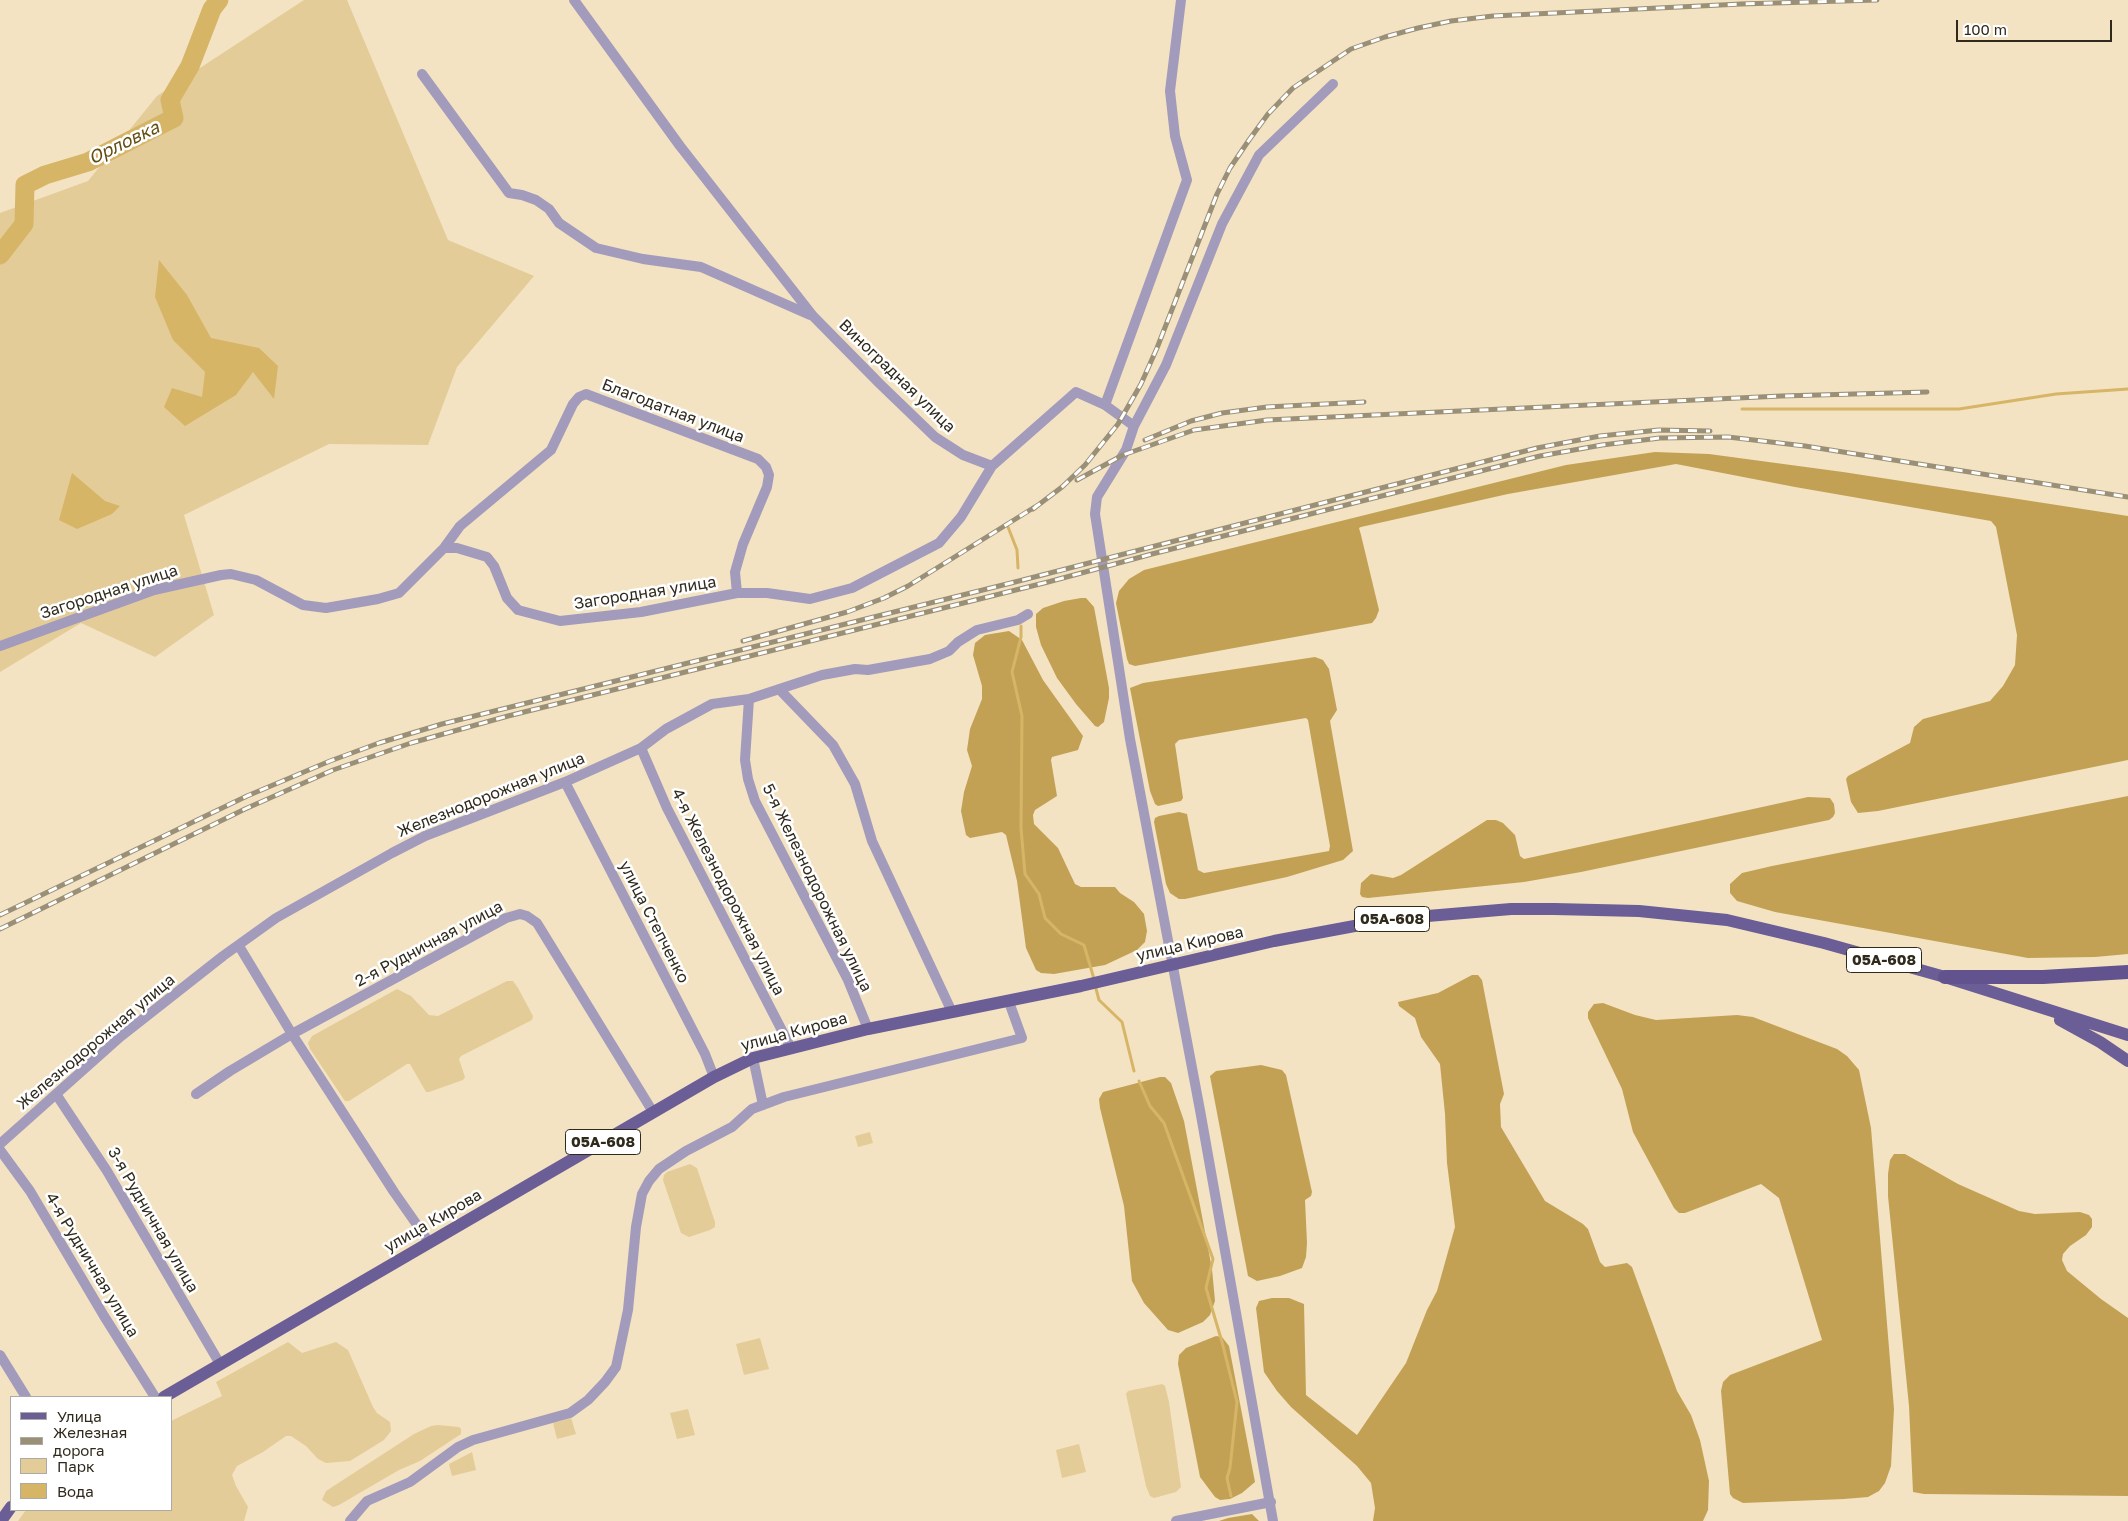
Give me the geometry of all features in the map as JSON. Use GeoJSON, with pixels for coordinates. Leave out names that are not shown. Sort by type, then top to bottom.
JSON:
{"type":"FeatureCollection","features":[{"type":"Feature","properties":{"kind":"highway"},"geometry":{"type":"LineString","coordinates":[[1944,977],[2043,977],[2128,972]]}},
{"type":"Feature","properties":{"kind":"main road","name":"улица Кирова"},"geometry":{"type":"LineString","coordinates":[[166,1396],[714,1077],[753,1058],[868,1029],[1009,1002],[1274,942],[1392,919],[1511,909],[1639,911],[1727,920],[1824,943],[1944,977]]}},
{"type":"Feature","properties":{"kind":"main road","name":"05А-608"},"geometry":{"type":"LineString","coordinates":[[1944,977],[2128,1035]]}},
{"type":"Feature","properties":{"kind":"main road"},"geometry":{"type":"LineString","coordinates":[[2024,1002],[2100,1042],[2128,1061]]}},
{"type":"Feature","properties":{"kind":"main road"},"geometry":{"type":"LineString","coordinates":[[1,1521],[10,1508]]}},
{"type":"Feature","properties":{"kind":"street","name":"Виноградная улица"},"geometry":{"type":"LineString","coordinates":[[574,0],[680,146],[813,316],[935,437],[962,455],[992,466]]}},
{"type":"Feature","properties":{"kind":"street"},"geometry":{"type":"LineString","coordinates":[[1105,405],[1187,180],[1175,136],[1170,91],[1181,0]]}},
{"type":"Feature","properties":{"kind":"street","name":"Виноградная улица"},"geometry":{"type":"LineString","coordinates":[[422,74],[510,193],[536,200],[549,209],[560,224],[596,248],[642,259],[701,267],[813,316]]}},
{"type":"Feature","properties":{"kind":"street"},"geometry":{"type":"LineString","coordinates":[[1274,1521],[1200,1110],[1171,965],[1122,696],[1104,559],[1095,514],[1097,497],[1126,450],[1134,426],[1166,365],[1222,224],[1259,155],[1333,84]]}},
{"type":"Feature","properties":{"kind":"street"},"geometry":{"type":"LineString","coordinates":[[992,466],[1076,392],[1105,405],[1134,426]]}},
{"type":"Feature","properties":{"kind":"street","name":"Благодатная улица"},"geometry":{"type":"LineString","coordinates":[[444,548],[460,526],[551,450],[573,404],[579,397],[586,394],[758,459],[766,467],[769,475],[767,486],[743,544],[734,572],[737,593]]}},
{"type":"Feature","properties":{"kind":"street","name":"Загородная улица"},"geometry":{"type":"LineString","coordinates":[[0,646],[154,590],[221,574],[231,574],[256,580],[303,605],[326,608],[378,599],[399,592],[444,548],[457,548],[487,557],[494,566],[507,598],[518,610],[560,621],[641,612],[737,593],[767,593],[810,599],[852,588],[939,543],[961,516],[992,466]]}},
{"type":"Feature","properties":{"kind":"street","name":"Железнодорожная улица"},"geometry":{"type":"LineString","coordinates":[[0,1144],[151,1011],[276,918],[425,836],[565,782],[641,748],[666,730],[712,704],[748,699],[822,675],[856,669],[868,670],[930,659],[949,651],[958,642],[977,630],[1018,620],[1028,614]]}},
{"type":"Feature","properties":{"kind":"street"},"geometry":{"type":"LineString","coordinates":[[779,689],[832,746],[855,784],[872,841],[952,1012]]}},
{"type":"Feature","properties":{"kind":"street","name":"5-я Железнодорожная улица"},"geometry":{"type":"LineString","coordinates":[[748,699],[744,760],[755,801],[848,980],[868,1029]]}},
{"type":"Feature","properties":{"kind":"street","name":"4-я Железнодорожная улица"},"geometry":{"type":"LineString","coordinates":[[641,748],[667,808],[791,1048]]}},
{"type":"Feature","properties":{"kind":"street","name":"улица Степченко"},"geometry":{"type":"LineString","coordinates":[[565,782],[705,1054],[714,1077]]}},
{"type":"Feature","properties":{"kind":"street","name":"2-я Рудничная улица"},"geometry":{"type":"LineString","coordinates":[[196,1094],[292,1034],[506,918],[520,914],[527,916],[537,923],[653,1112]]}},
{"type":"Feature","properties":{"kind":"street"},"geometry":{"type":"LineString","coordinates":[[239,946],[292,1034],[394,1192],[429,1242]]}},
{"type":"Feature","properties":{"kind":"street"},"geometry":{"type":"LineString","coordinates":[[350,1521],[367,1501],[410,1482],[458,1447],[473,1440],[570,1413],[588,1400],[606,1382],[616,1367],[628,1310],[636,1227],[642,1194],[649,1181],[659,1169],[686,1151],[732,1127],[752,1109],[784,1097],[1022,1038],[1009,1002]]}},
{"type":"Feature","properties":{"kind":"street"},"geometry":{"type":"LineString","coordinates":[[753,1058],[763,1105]]}},
{"type":"Feature","properties":{"kind":"street","name":"3-я Рудничная улица"},"geometry":{"type":"LineString","coordinates":[[56,1094],[107,1171],[220,1364]]}},
{"type":"Feature","properties":{"kind":"street","name":"4-я Рудничная улица"},"geometry":{"type":"LineString","coordinates":[[0,1150],[30,1191],[104,1316],[154,1396]]}},
{"type":"Feature","properties":{"kind":"street"},"geometry":{"type":"LineString","coordinates":[[0,1355],[25,1396]]}},
{"type":"Feature","properties":{"kind":"street"},"geometry":{"type":"LineString","coordinates":[[1176,1521],[1271,1502]]}},
{"type":"Feature","properties":{"kind":"green space"},"geometry":{"type":"Polygon","coordinates":[[[304,0],[347,0],[448,240],[534,276],[457,367],[428,445],[329,444],[184,515],[214,615],[155,657],[81,623],[0,672],[0,213],[88,181],[157,96],[304,0]]]}},
{"type":"Feature","properties":{"kind":"green space"},"geometry":{"type":"Polygon","coordinates":[[[507,981],[513,981],[518,988],[533,1016],[532,1020],[461,1056],[459,1059],[465,1077],[463,1080],[429,1092],[426,1092],[410,1064],[407,1064],[349,1101],[345,1101],[310,1049],[308,1043],[312,1036],[397,989],[411,996],[429,1015],[438,1016],[507,981]]]}},
{"type":"Feature","properties":{"kind":"green space"},"geometry":{"type":"Polygon","coordinates":[[[870,1132],[873,1143],[858,1147],[855,1136],[870,1132]]]}},
{"type":"Feature","properties":{"kind":"green space"},"geometry":{"type":"Polygon","coordinates":[[[690,1164],[697,1168],[715,1227],[689,1237],[681,1233],[663,1180],[667,1172],[690,1164]]]}},
{"type":"Feature","properties":{"kind":"green space"},"geometry":{"type":"Polygon","coordinates":[[[760,1338],[769,1369],[744,1375],[736,1344],[760,1338]]]}},
{"type":"Feature","properties":{"kind":"green space"},"geometry":{"type":"Polygon","coordinates":[[[288,1342],[302,1353],[336,1342],[348,1350],[373,1407],[377,1413],[390,1422],[391,1431],[384,1440],[350,1461],[326,1463],[318,1459],[306,1446],[291,1436],[286,1436],[263,1452],[237,1466],[232,1475],[248,1507],[244,1521],[18,1521],[25,1511],[172,1511],[172,1421],[222,1396],[216,1382],[288,1342]]]}},
{"type":"Feature","properties":{"kind":"green space"},"geometry":{"type":"Polygon","coordinates":[[[1162,1384],[1165,1386],[1169,1402],[1181,1487],[1176,1492],[1154,1498],[1150,1496],[1146,1486],[1126,1394],[1128,1391],[1162,1384]]]}},
{"type":"Feature","properties":{"kind":"green space"},"geometry":{"type":"Polygon","coordinates":[[[688,1409],[695,1435],[677,1439],[670,1413],[688,1409]]]}},
{"type":"Feature","properties":{"kind":"green space"},"geometry":{"type":"Polygon","coordinates":[[[571,1418],[576,1434],[557,1439],[553,1423],[571,1418]]]}},
{"type":"Feature","properties":{"kind":"green space"},"geometry":{"type":"Polygon","coordinates":[[[431,1426],[459,1427],[461,1434],[420,1461],[399,1470],[339,1505],[333,1507],[322,1500],[326,1491],[414,1434],[431,1426]]]}},
{"type":"Feature","properties":{"kind":"green space"},"geometry":{"type":"Polygon","coordinates":[[[1079,1444],[1086,1472],[1062,1478],[1056,1450],[1079,1444]]]}},
{"type":"Feature","properties":{"kind":"green space"},"geometry":{"type":"Polygon","coordinates":[[[472,1452],[476,1470],[452,1476],[449,1464],[472,1452]]]}},
{"type":"Feature","properties":{"kind":"shaded area"},"geometry":{"type":"Polygon","coordinates":[[[1655,452],[1709,454],[1843,472],[2128,516],[2128,760],[1878,811],[1858,813],[1851,802],[1846,779],[1848,776],[1910,743],[1914,727],[1923,719],[1990,701],[2003,686],[2015,665],[2017,635],[1996,527],[1991,521],[1676,464],[1508,494],[1359,528],[1379,610],[1372,623],[1135,666],[1129,664],[1127,659],[1116,603],[1119,591],[1129,579],[1144,570],[1566,465],[1655,452]]]}},
{"type":"Feature","properties":{"kind":"shaded area"},"geometry":{"type":"Polygon","coordinates":[[[1086,598],[1094,607],[1109,688],[1104,722],[1098,727],[1076,704],[1057,678],[1041,645],[1036,627],[1036,614],[1043,608],[1086,598]]]}},
{"type":"Feature","properties":{"kind":"shaded area"},"geometry":{"type":"Polygon","coordinates":[[[1009,631],[1022,640],[1043,680],[1083,736],[1078,750],[1052,757],[1057,796],[1035,810],[1033,815],[1034,824],[1058,848],[1075,884],[1081,887],[1115,887],[1120,893],[1134,902],[1144,914],[1147,931],[1145,942],[1137,950],[1105,965],[1054,974],[1041,973],[1036,970],[1026,948],[1017,881],[1006,835],[1002,832],[970,838],[966,835],[961,811],[964,792],[972,766],[967,750],[970,729],[982,699],[982,686],[973,655],[975,643],[985,635],[1009,631]]]}},
{"type":"Feature","properties":{"kind":"shaded area"},"geometry":{"type":"Polygon","coordinates":[[[1315,657],[1323,660],[1329,669],[1337,710],[1330,721],[1353,851],[1343,860],[1287,877],[1179,899],[1170,893],[1166,884],[1154,822],[1155,818],[1159,816],[1179,812],[1187,814],[1198,870],[1204,873],[1329,851],[1330,846],[1308,720],[1306,718],[1179,740],[1175,744],[1183,798],[1181,801],[1158,806],[1155,804],[1150,791],[1130,688],[1143,683],[1315,657]]]}},
{"type":"Feature","properties":{"kind":"shaded area"},"geometry":{"type":"Polygon","coordinates":[[[2128,796],[2128,954],[2095,957],[2028,958],[1775,912],[1737,901],[1730,893],[1730,884],[1742,873],[2128,796]]]}},
{"type":"Feature","properties":{"kind":"shaded area"},"geometry":{"type":"Polygon","coordinates":[[[1808,797],[1830,798],[1834,804],[1835,813],[1833,817],[1829,820],[1581,872],[1524,882],[1368,898],[1362,897],[1360,894],[1361,883],[1371,874],[1393,878],[1401,875],[1487,820],[1496,820],[1503,823],[1515,835],[1520,856],[1524,859],[1808,797]]]}},
{"type":"Feature","properties":{"kind":"shaded area"},"geometry":{"type":"Polygon","coordinates":[[[1472,975],[1478,975],[1482,980],[1504,1094],[1500,1104],[1501,1127],[1545,1201],[1588,1229],[1600,1262],[1605,1267],[1627,1263],[1632,1267],[1677,1391],[1691,1415],[1700,1440],[1709,1481],[1708,1510],[1703,1521],[1373,1521],[1375,1508],[1371,1483],[1357,1466],[1291,1407],[1264,1372],[1256,1308],[1259,1301],[1272,1298],[1289,1298],[1304,1304],[1306,1395],[1357,1435],[1406,1363],[1427,1310],[1437,1291],[1455,1227],[1447,1163],[1440,1064],[1421,1037],[1415,1018],[1399,1006],[1398,1002],[1438,993],[1472,975]]]}},
{"type":"Feature","properties":{"kind":"shaded area"},"geometry":{"type":"Polygon","coordinates":[[[1603,1003],[1635,1015],[1656,1020],[1737,1015],[1753,1017],[1837,1049],[1847,1056],[1859,1070],[1871,1128],[1894,1409],[1891,1466],[1885,1483],[1879,1491],[1868,1497],[1743,1503],[1733,1498],[1730,1494],[1721,1391],[1723,1382],[1730,1375],[1822,1340],[1779,1198],[1761,1184],[1685,1213],[1679,1213],[1674,1208],[1633,1132],[1622,1089],[1588,1018],[1588,1012],[1594,1004],[1603,1003]]]}},
{"type":"Feature","properties":{"kind":"shaded area"},"geometry":{"type":"Polygon","coordinates":[[[1261,1065],[1282,1070],[1286,1075],[1312,1192],[1311,1196],[1305,1200],[1307,1243],[1306,1257],[1302,1268],[1280,1276],[1257,1281],[1248,1276],[1210,1076],[1216,1071],[1261,1065]]]}},
{"type":"Feature","properties":{"kind":"shaded area"},"geometry":{"type":"Polygon","coordinates":[[[1165,1077],[1171,1083],[1184,1121],[1212,1269],[1215,1301],[1210,1315],[1203,1322],[1178,1333],[1168,1330],[1144,1303],[1132,1281],[1124,1206],[1099,1099],[1103,1092],[1165,1077]]]}},
{"type":"Feature","properties":{"kind":"shaded area"},"geometry":{"type":"Polygon","coordinates":[[[1894,1154],[1905,1154],[1958,1184],[2019,1211],[2035,1214],[2080,1212],[2089,1215],[2092,1219],[2092,1227],[2086,1235],[2070,1246],[2063,1254],[2062,1260],[2067,1271],[2128,1318],[2128,1496],[1924,1494],[1913,1492],[1909,1406],[1888,1196],[1890,1160],[1894,1154]]]}},
{"type":"Feature","properties":{"kind":"shaded area"},"geometry":{"type":"Polygon","coordinates":[[[1216,1336],[1222,1337],[1229,1346],[1255,1482],[1242,1493],[1230,1499],[1220,1500],[1215,1497],[1200,1477],[1178,1364],[1179,1355],[1186,1348],[1216,1336]]]}},
{"type":"Feature","properties":{"kind":"shaded area"},"geometry":{"type":"Polygon","coordinates":[[[1252,1514],[1259,1521],[1219,1521],[1228,1518],[1252,1514]]]}},
{"type":"Feature","properties":{"kind":"water"},"geometry":{"type":"Polygon","coordinates":[[[159,260],[187,295],[211,338],[259,348],[278,366],[274,399],[253,372],[236,395],[185,426],[164,407],[172,388],[202,397],[205,372],[173,340],[155,297],[159,260]]]}},
{"type":"Feature","properties":{"kind":"water"},"geometry":{"type":"Polygon","coordinates":[[[72,473],[105,501],[120,506],[112,514],[77,529],[59,520],[72,473]]]}},
{"type":"Feature","properties":{"kind":"waterway","name":"Орловка"},"geometry":{"type":"LineString","coordinates":[[0,255],[24,224],[25,185],[45,175],[88,162],[174,118],[170,100],[190,66],[212,9],[219,0]]}},
{"type":"Feature","properties":{"kind":"waterway"},"geometry":{"type":"LineString","coordinates":[[1742,409],[1959,409],[2056,394],[2128,389]]}},
{"type":"Feature","properties":{"kind":"waterway"},"geometry":{"type":"LineString","coordinates":[[1008,527],[1017,550],[1018,568]]}},
{"type":"Feature","properties":{"kind":"waterway"},"geometry":{"type":"LineString","coordinates":[[1021,626],[1021,637],[1012,672],[1022,716],[1021,828],[1025,874],[1039,894],[1045,918],[1061,934],[1084,945],[1094,979]]}},
{"type":"Feature","properties":{"kind":"waterway"},"geometry":{"type":"LineString","coordinates":[[1095,985],[1099,1000],[1122,1022],[1134,1071]]}},
{"type":"Feature","properties":{"kind":"waterway"},"geometry":{"type":"LineString","coordinates":[[1139,1081],[1150,1106],[1164,1123],[1213,1259],[1206,1288],[1237,1402],[1230,1468],[1227,1478],[1231,1496]]}},
{"type":"Feature","properties":{"kind":"railway"},"geometry":{"type":"LineString","coordinates":[[1033,509],[1062,487],[1085,465],[1118,424],[1141,384],[1157,348],[1217,194],[1230,168],[1249,140],[1268,114],[1293,88],[1351,49],[1418,28],[1451,21],[1493,16],[1741,4],[1877,0]]}},
{"type":"Feature","properties":{"kind":"railway"},"geometry":{"type":"LineString","coordinates":[[1077,480],[1123,455],[1194,430],[1267,420],[1781,396],[1927,392]]}},
{"type":"Feature","properties":{"kind":"railway"},"geometry":{"type":"LineString","coordinates":[[1145,440],[1191,421],[1222,413],[1267,407],[1364,402]]}},
{"type":"Feature","properties":{"kind":"railway"},"geometry":{"type":"LineString","coordinates":[[0,915],[247,796],[330,761],[379,743],[442,724],[1011,583],[1537,448],[1600,436],[1659,430],[1710,431]]}},
{"type":"Feature","properties":{"kind":"railway"},"geometry":{"type":"LineString","coordinates":[[0,929],[245,809],[333,770],[411,743],[508,716],[1048,582],[1540,456],[1602,445],[1660,438],[1728,437],[1805,446],[2128,497]]}},
{"type":"Feature","properties":{"kind":"railway"},"geometry":{"type":"LineString","coordinates":[[743,641],[847,612],[884,598],[908,586],[1038,505]]}}]}
